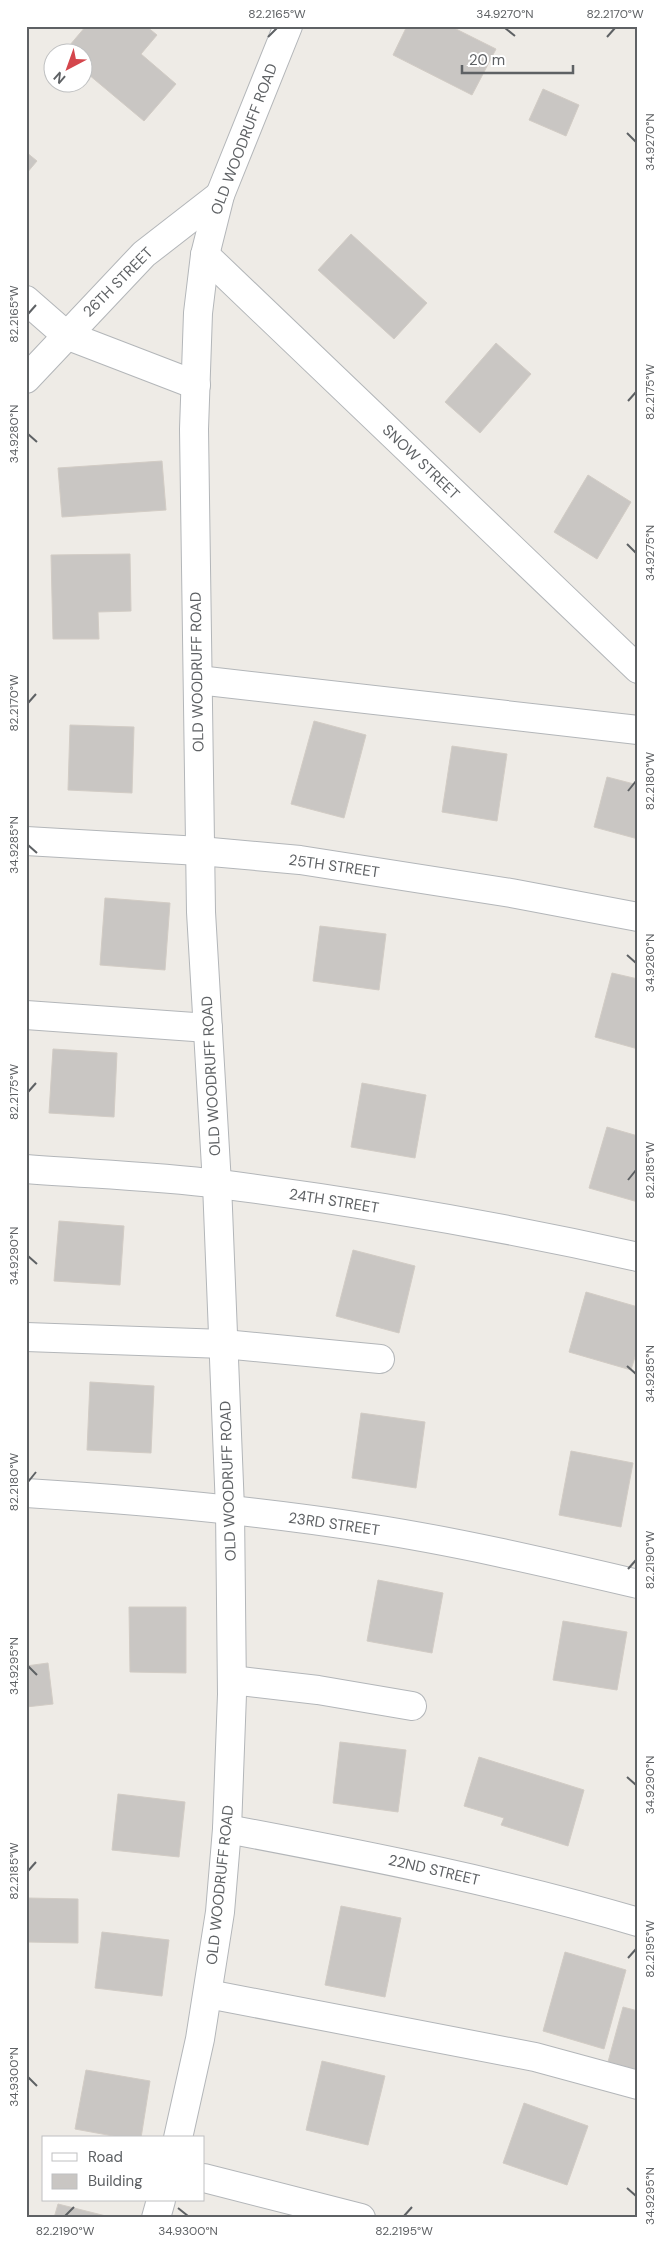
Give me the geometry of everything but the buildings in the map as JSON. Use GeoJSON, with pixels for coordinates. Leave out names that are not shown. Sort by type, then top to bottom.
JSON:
{"type":"FeatureCollection","features":[{"type":"Feature","properties":{"kind":"street","name":"OLD WOODRUFF ROAD"},"geometry":{"type":"LineString","coordinates":[[178,2136],[200,2040],[220,1912],[227,1829],[232,1680],[230,1509],[224,1344],[217,1184],[201,912],[194,429],[198,313],[204,255],[220,195],[288,26]]}},
{"type":"Feature","properties":{"kind":"street","name":"26TH STREET"},"geometry":{"type":"LineString","coordinates":[[26,380],[66,335],[144,254],[220,195]]}},
{"type":"Feature","properties":{"kind":"street","name":"SNOW STREET"},"geometry":{"type":"LineString","coordinates":[[204,255],[638,669]]}},
{"type":"Feature","properties":{"kind":"street"},"geometry":{"type":"LineString","coordinates":[[26,300],[66,335],[196,385]]}},
{"type":"Feature","properties":{"kind":"street"},"geometry":{"type":"LineString","coordinates":[[198,680],[638,730]]}},
{"type":"Feature","properties":{"kind":"street","name":"25TH STREET"},"geometry":{"type":"LineString","coordinates":[[26,841],[200,851],[300,860],[511,892],[638,917]]}},
{"type":"Feature","properties":{"kind":"street"},"geometry":{"type":"LineString","coordinates":[[26,1015],[208,1028]]}},
{"type":"Feature","properties":{"kind":"street","name":"24TH STREET"},"geometry":{"type":"LineString","coordinates":[[26,1169],[217,1184],[342,1201],[568,1242],[638,1257]]}},
{"type":"Feature","properties":{"kind":"street"},"geometry":{"type":"LineString","coordinates":[[26,1337],[224,1344],[380,1359]]}},
{"type":"Feature","properties":{"kind":"street","name":"23RD STREET"},"geometry":{"type":"LineString","coordinates":[[26,1493],[145,1500],[230,1509],[368,1528],[496,1551],[638,1584]]}},
{"type":"Feature","properties":{"kind":"street"},"geometry":{"type":"LineString","coordinates":[[232,1680],[318,1690],[412,1706]]}},
{"type":"Feature","properties":{"kind":"street","name":"22ND STREET"},"geometry":{"type":"LineString","coordinates":[[227,1829],[413,1864],[596,1909],[638,1922]]}},
{"type":"Feature","properties":{"kind":"street"},"geometry":{"type":"LineString","coordinates":[[208,1994],[535,2056],[638,2085]]}},
{"type":"Feature","properties":{"kind":"street"},"geometry":{"type":"LineString","coordinates":[[205,2178],[361,2218]]}},
{"type":"Feature","properties":{"kind":"street"},"geometry":{"type":"LineString","coordinates":[[156,2218],[160,2202]]}}]}
